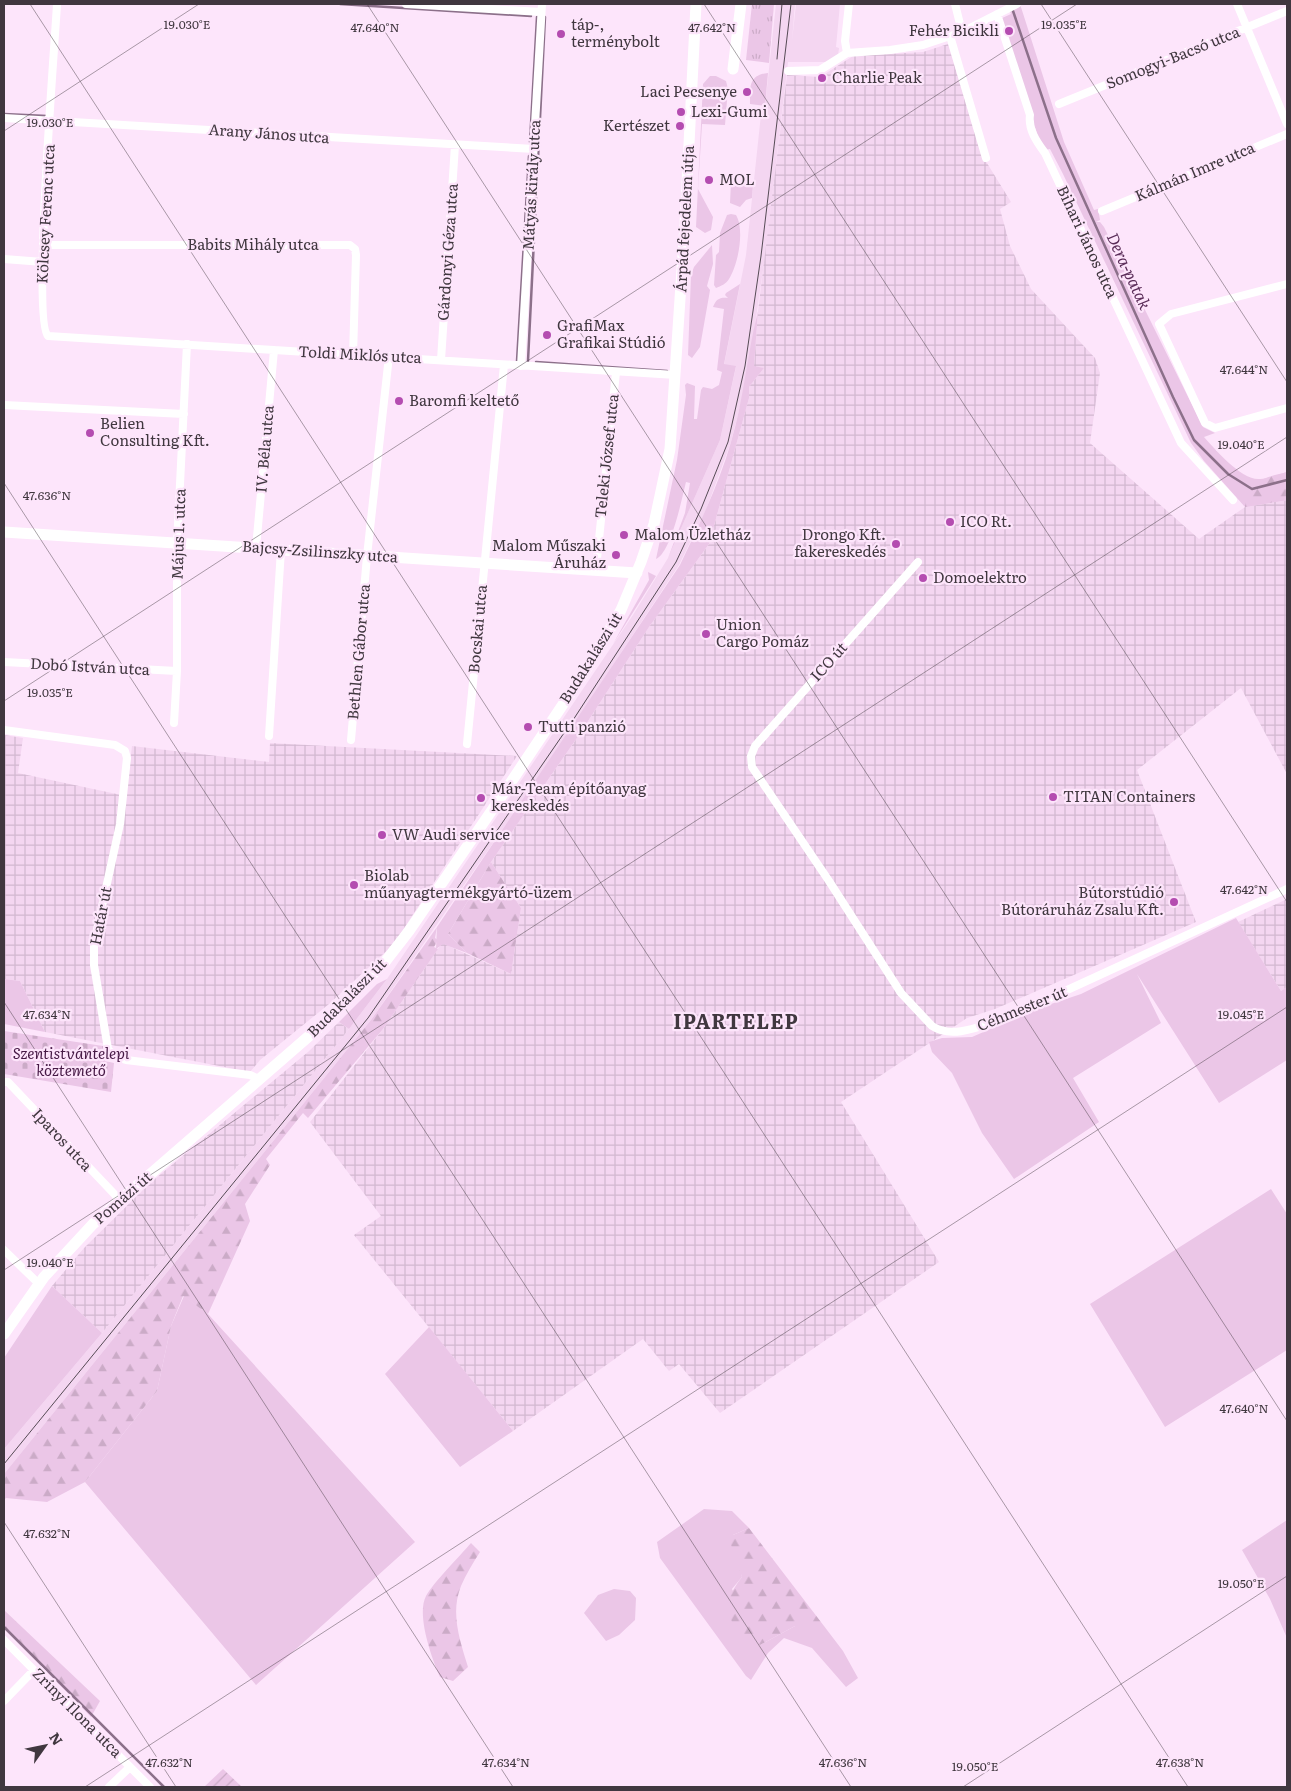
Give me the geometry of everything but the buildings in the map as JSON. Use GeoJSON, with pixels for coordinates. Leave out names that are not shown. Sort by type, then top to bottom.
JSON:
{"type":"FeatureCollection","features":[{"type":"Feature","properties":{"kind":"main road","name":"Árpád fejedelem útja"},"geometry":{"type":"LineString","coordinates":[[676,375],[696,4]]}},
{"type":"Feature","properties":{"kind":"main road"},"geometry":{"type":"LineString","coordinates":[[733,69],[741,4]]}},
{"type":"Feature","properties":{"kind":"main road","name":"Budakalászi út"},"geometry":{"type":"LineString","coordinates":[[259,1078],[359,990],[409,931],[586,670],[612,628],[637,573],[654,524],[668,460],[676,375]]}},
{"type":"Feature","properties":{"kind":"main road","name":"Bajcsy-Zsilinszky utca"},"geometry":{"type":"LineString","coordinates":[[4,532],[637,573]]}},
{"type":"Feature","properties":{"kind":"main road","name":"Pomázi út"},"geometry":{"type":"LineString","coordinates":[[4,1334],[39,1284],[75,1243],[119,1199],[259,1078]]}},
{"type":"Feature","properties":{"kind":"street","name":"Kölcsey Ferenc utca"},"geometry":{"type":"LineString","coordinates":[[45,334],[42,321],[43,245],[57,4]]}},
{"type":"Feature","properties":{"kind":"street"},"geometry":{"type":"LineString","coordinates":[[406,4],[541,8]]}},
{"type":"Feature","properties":{"kind":"street"},"geometry":{"type":"LineString","coordinates":[[847,53],[845,41],[849,4]]}},
{"type":"Feature","properties":{"kind":"street"},"geometry":{"type":"LineString","coordinates":[[955,4],[962,32]]}},
{"type":"Feature","properties":{"kind":"street"},"geometry":{"type":"LineString","coordinates":[[788,71],[820,70],[847,53],[898,49],[950,36],[962,32],[1016,4]]}},
{"type":"Feature","properties":{"kind":"street"},"geometry":{"type":"LineString","coordinates":[[1237,4],[1287,124]]}},
{"type":"Feature","properties":{"kind":"street","name":"Mátyás király utca"},"geometry":{"type":"LineString","coordinates":[[521,366],[541,8]]}},
{"type":"Feature","properties":{"kind":"street","name":"Somogyi-Bacsó utca"},"geometry":{"type":"LineString","coordinates":[[1059,104],[1287,11]]}},
{"type":"Feature","properties":{"kind":"street","name":"Bihari János utca"},"geometry":{"type":"LineString","coordinates":[[997,14],[1030,115],[1029,123],[1036,141],[1045,153],[1181,442],[1233,500]]}},
{"type":"Feature","properties":{"kind":"street"},"geometry":{"type":"LineString","coordinates":[[950,36],[986,158]]}},
{"type":"Feature","properties":{"kind":"street","name":"Arany János utca"},"geometry":{"type":"LineString","coordinates":[[4,118],[534,149]]}},
{"type":"Feature","properties":{"kind":"street","name":"Kálmán Imre utca"},"geometry":{"type":"LineString","coordinates":[[1102,211],[1287,134]]}},
{"type":"Feature","properties":{"kind":"street","name":"Gárdonyi Géza utca"},"geometry":{"type":"LineString","coordinates":[[441,360],[455,145]]}},
{"type":"Feature","properties":{"kind":"street","name":"Babits Mihály utca"},"geometry":{"type":"LineString","coordinates":[[43,245],[350,245],[355,249],[356,255],[353,356]]}},
{"type":"Feature","properties":{"kind":"street"},"geometry":{"type":"LineString","coordinates":[[4,259],[43,262]]}},
{"type":"Feature","properties":{"kind":"street"},"geometry":{"type":"LineString","coordinates":[[1287,284],[1171,314],[1160,324],[1204,423],[1215,428],[1287,408]]}},
{"type":"Feature","properties":{"kind":"street","name":"Toldi Miklós utca"},"geometry":{"type":"LineString","coordinates":[[45,334],[62,338],[187,344],[353,356],[389,356],[676,375]]}},
{"type":"Feature","properties":{"kind":"street","name":"Május 1. utca"},"geometry":{"type":"LineString","coordinates":[[174,723],[177,672],[177,544],[187,344]]}},
{"type":"Feature","properties":{"kind":"street","name":"IV. Béla utca"},"geometry":{"type":"LineString","coordinates":[[256,548],[274,350]]}},
{"type":"Feature","properties":{"kind":"street","name":"Bethlen Gábor utca"},"geometry":{"type":"LineString","coordinates":[[351,740],[367,556],[389,356]]}},
{"type":"Feature","properties":{"kind":"street","name":"Bocskai utca"},"geometry":{"type":"LineString","coordinates":[[467,744],[504,365]]}},
{"type":"Feature","properties":{"kind":"street","name":"Teleki József utca"},"geometry":{"type":"LineString","coordinates":[[596,569],[616,372]]}},
{"type":"Feature","properties":{"kind":"street"},"geometry":{"type":"LineString","coordinates":[[4,405],[184,414]]}},
{"type":"Feature","properties":{"kind":"street"},"geometry":{"type":"LineString","coordinates":[[269,736],[281,550]]}},
{"type":"Feature","properties":{"kind":"street","name":"ICO út"},"geometry":{"type":"LineString","coordinates":[[752,767],[751,756],[755,746],[918,562]]}},
{"type":"Feature","properties":{"kind":"street","name":"Dobó István utca"},"geometry":{"type":"LineString","coordinates":[[4,662],[177,672]]}},
{"type":"Feature","properties":{"kind":"street","name":"Határ út"},"geometry":{"type":"LineString","coordinates":[[4,730],[115,745],[125,751],[127,758],[120,824],[94,943],[94,965],[108,1049],[116,1057],[126,1060],[250,1075],[259,1078]]}},
{"type":"Feature","properties":{"kind":"street","name":"Céhmester út"},"geometry":{"type":"LineString","coordinates":[[752,767],[901,994],[936,1029],[963,1032],[1004,1019],[1287,889]]}},
{"type":"Feature","properties":{"kind":"street","name":"Iparos utca"},"geometry":{"type":"LineString","coordinates":[[4,1082],[8,1082],[119,1199]]}},
{"type":"Feature","properties":{"kind":"street"},"geometry":{"type":"LineString","coordinates":[[4,1250],[39,1284]]}},
{"type":"Feature","properties":{"kind":"street","name":"Zrínyi Ilona utca"},"geometry":{"type":"LineString","coordinates":[[4,1640],[150,1787]]}},
{"type":"Feature","properties":{"kind":"street"},"geometry":{"type":"LineString","coordinates":[[4,1701],[34,1670]]}},
{"type":"Feature","properties":{"kind":"street"},"geometry":{"type":"LineString","coordinates":[[109,1787],[130,1767]]}},
{"type":"Feature","properties":{"kind":"shaded area"},"geometry":{"type":"Polygon","coordinates":[[[776,4],[795,4],[792,41],[796,4],[840,4],[836,47],[839,48],[838,56],[826,62],[788,62],[765,257],[747,379],[731,442],[706,510],[679,565],[547,765],[371,1020],[4,1474],[4,1449],[102,1333],[349,1029],[387,979],[633,615],[668,558],[720,440],[736,367],[724,365],[746,255],[762,105],[765,106],[776,4]]]}},
{"type":"Feature","properties":{"kind":"shaded area"},"geometry":{"type":"Polygon","coordinates":[[[948,44],[982,155],[1011,202],[1000,209],[1010,246],[1031,289],[1095,358],[1100,373],[1090,443],[1199,539],[1245,507],[1287,500],[1287,774],[1241,688],[1137,770],[1196,922],[995,1009],[967,1018],[841,1102],[939,1262],[720,1413],[679,1364],[669,1371],[643,1339],[513,1431],[354,1235],[381,1216],[310,1122],[383,1029],[442,943],[511,974],[521,908],[491,862],[579,735],[649,627],[709,544],[749,398],[749,387],[764,368],[754,367],[758,311],[787,75],[820,77],[853,56],[923,52],[948,44]]]}},
{"type":"Feature","properties":{"kind":"shaded area"},"geometry":{"type":"Polygon","coordinates":[[[4,735],[23,738],[18,773],[126,796],[132,746],[269,762],[270,743],[517,756],[393,945],[329,1004],[260,1060],[250,1072],[45,1032],[20,981],[4,979],[4,735]]]}},
{"type":"Feature","properties":{"kind":"shaded area"},"geometry":{"type":"Polygon","coordinates":[[[1287,899],[1287,987],[1281,991],[1238,922],[1287,899]]]}},
{"type":"Feature","properties":{"kind":"shaded area"},"geometry":{"type":"Polygon","coordinates":[[[339,1022],[349,1029],[102,1333],[52,1286],[84,1248],[150,1183],[308,1052],[339,1022]]]}},
{"type":"Feature","properties":{"kind":"green space"},"geometry":{"type":"Polygon","coordinates":[[[752,4],[774,4],[769,63],[746,60],[752,4]]]}},
{"type":"Feature","properties":{"kind":"green space"},"geometry":{"type":"Polygon","coordinates":[[[1007,4],[1020,4],[1064,142],[1094,210],[1098,209],[1100,220],[1096,222],[1100,222],[1104,227],[1203,427],[1215,433],[1204,437],[1229,463],[1245,475],[1260,479],[1287,472],[1287,500],[1245,507],[1204,461],[1191,443],[1063,174],[1050,149],[1045,150],[1039,140],[1000,19],[1011,14],[1007,4]]]}},
{"type":"Feature","properties":{"kind":"green space"},"geometry":{"type":"Polygon","coordinates":[[[768,73],[765,106],[750,104],[751,83],[757,76],[768,73]]]}},
{"type":"Feature","properties":{"kind":"green space"},"geometry":{"type":"Polygon","coordinates":[[[710,76],[716,76],[726,81],[728,89],[725,125],[702,124],[698,189],[713,217],[711,230],[705,233],[696,227],[703,84],[710,76]]]}},
{"type":"Feature","properties":{"kind":"green space"},"geometry":{"type":"Polygon","coordinates":[[[731,182],[753,185],[752,198],[746,200],[740,207],[730,203],[731,182]]]}},
{"type":"Feature","properties":{"kind":"green space"},"geometry":{"type":"Polygon","coordinates":[[[727,215],[736,215],[739,221],[738,257],[729,279],[725,284],[716,288],[714,285],[716,255],[719,252],[720,233],[727,215]]]}},
{"type":"Feature","properties":{"kind":"green space"},"geometry":{"type":"Polygon","coordinates":[[[712,245],[713,264],[707,286],[710,290],[700,347],[692,358],[688,355],[691,275],[694,267],[712,245]]]}},
{"type":"Feature","properties":{"kind":"green space"},"geometry":{"type":"Polygon","coordinates":[[[740,284],[724,364],[736,366],[720,440],[668,558],[685,513],[690,483],[686,482],[671,536],[661,555],[656,559],[677,460],[686,395],[685,385],[687,383],[695,386],[694,419],[697,419],[701,390],[703,387],[712,389],[719,385],[722,372],[717,370],[724,309],[713,307],[719,299],[728,298],[725,295],[726,293],[740,284]]]}},
{"type":"Feature","properties":{"kind":"green space"},"geometry":{"type":"Polygon","coordinates":[[[758,311],[754,366],[764,368],[749,387],[749,398],[709,544],[649,627],[579,735],[491,862],[448,934],[467,953],[443,944],[436,949],[437,927],[680,565],[715,489],[731,442],[758,311]]]}},
{"type":"Feature","properties":{"kind":"green space"},"geometry":{"type":"Polygon","coordinates":[[[1287,472],[1287,500],[1245,507],[1246,498],[1253,486],[1271,476],[1287,472]]]}},
{"type":"Feature","properties":{"kind":"green space"},"geometry":{"type":"Polygon","coordinates":[[[648,572],[656,576],[613,644],[649,580],[648,572]]]}},
{"type":"Feature","properties":{"kind":"green space"},"geometry":{"type":"Polygon","coordinates":[[[491,862],[521,908],[511,974],[467,953],[448,934],[491,862]]]}},
{"type":"Feature","properties":{"kind":"green space"},"geometry":{"type":"Polygon","coordinates":[[[1236,918],[1281,991],[1287,987],[1287,1060],[1219,1103],[1137,974],[1161,1023],[1073,1078],[1099,1122],[1014,1179],[982,1133],[952,1073],[932,1052],[929,1042],[942,1038],[972,1037],[1039,1008],[1081,994],[1236,918]]]}},
{"type":"Feature","properties":{"kind":"green space"},"geometry":{"type":"Polygon","coordinates":[[[437,927],[435,938],[438,940],[434,947],[438,949],[383,1029],[308,1118],[303,1113],[266,1159],[270,1165],[245,1204],[250,1221],[208,1314],[183,1296],[171,1326],[157,1391],[85,1482],[47,1502],[6,1498],[4,1500],[4,1474],[371,1020],[437,927]]]}},
{"type":"Feature","properties":{"kind":"green space"},"geometry":{"type":"Polygon","coordinates":[[[4,979],[20,981],[45,1032],[4,1024],[4,979]]]}},
{"type":"Feature","properties":{"kind":"green space"},"geometry":{"type":"Polygon","coordinates":[[[387,979],[349,1029],[339,1022],[377,984],[387,979]]]}},
{"type":"Feature","properties":{"kind":"green space","name":"Szentistvántelepi köztemető"},"geometry":{"type":"Polygon","coordinates":[[[4,1031],[103,1046],[105,1061],[114,1063],[111,1092],[4,1074],[4,1031]]]}},
{"type":"Feature","properties":{"kind":"green space"},"geometry":{"type":"Polygon","coordinates":[[[1271,1189],[1287,1214],[1287,1350],[1165,1427],[1090,1304],[1271,1189]]]}},
{"type":"Feature","properties":{"kind":"green space"},"geometry":{"type":"Polygon","coordinates":[[[52,1286],[102,1333],[4,1449],[4,1358],[52,1286]]]}},
{"type":"Feature","properties":{"kind":"green space"},"geometry":{"type":"Polygon","coordinates":[[[184,1296],[208,1314],[415,1542],[256,1685],[85,1482],[157,1391],[171,1326],[184,1296]]]}},
{"type":"Feature","properties":{"kind":"green space"},"geometry":{"type":"Polygon","coordinates":[[[429,1327],[513,1431],[460,1467],[385,1374],[429,1327]]]}},
{"type":"Feature","properties":{"kind":"green space"},"geometry":{"type":"Polygon","coordinates":[[[704,1509],[732,1511],[749,1528],[733,1535],[742,1577],[732,1589],[760,1645],[795,1626],[824,1626],[843,1651],[858,1678],[846,1687],[812,1648],[784,1638],[768,1653],[751,1680],[746,1676],[660,1558],[657,1542],[704,1509]]]}},
{"type":"Feature","properties":{"kind":"green space"},"geometry":{"type":"Polygon","coordinates":[[[1287,1520],[1287,1638],[1270,1599],[1242,1550],[1287,1520]]]}},
{"type":"Feature","properties":{"kind":"green space"},"geometry":{"type":"Polygon","coordinates":[[[749,1528],[824,1626],[795,1626],[760,1645],[736,1634],[729,1611],[729,1604],[732,1592],[742,1577],[730,1542],[733,1535],[749,1528]]]}},
{"type":"Feature","properties":{"kind":"green space"},"geometry":{"type":"Polygon","coordinates":[[[471,1543],[480,1552],[461,1586],[456,1606],[457,1627],[468,1667],[453,1681],[440,1677],[426,1637],[423,1604],[434,1584],[471,1543]]]}},
{"type":"Feature","properties":{"kind":"green space"},"geometry":{"type":"Polygon","coordinates":[[[614,1589],[630,1591],[636,1598],[635,1620],[619,1635],[606,1641],[584,1613],[598,1595],[614,1589]]]}},
{"type":"Feature","properties":{"kind":"green space"},"geometry":{"type":"Polygon","coordinates":[[[4,1610],[100,1701],[91,1717],[4,1627],[4,1610]]]}},
{"type":"Feature","properties":{"kind":"green space"},"geometry":{"type":"Polygon","coordinates":[[[223,1769],[242,1787],[204,1787],[223,1769]]]}},
{"type":"Feature","properties":{"kind":"waterway"},"geometry":{"type":"LineString","coordinates":[[340,4],[531,16]]}},
{"type":"Feature","properties":{"kind":"waterway","name":"Dera-patak"},"geometry":{"type":"LineString","coordinates":[[1012,8],[1056,138],[1194,440],[1228,474],[1252,489],[1287,480]]}},
{"type":"Feature","properties":{"kind":"waterway"},"geometry":{"type":"LineString","coordinates":[[530,142],[537,17]]}},
{"type":"Feature","properties":{"kind":"waterway"},"geometry":{"type":"LineString","coordinates":[[528,361],[545,17]]}},
{"type":"Feature","properties":{"kind":"waterway"},"geometry":{"type":"LineString","coordinates":[[4,114],[47,116]]}},
{"type":"Feature","properties":{"kind":"waterway"},"geometry":{"type":"LineString","coordinates":[[517,361],[529,156]]}},
{"type":"Feature","properties":{"kind":"waterway"},"geometry":{"type":"LineString","coordinates":[[536,362],[667,371]]}},
{"type":"Feature","properties":{"kind":"waterway"},"geometry":{"type":"LineString","coordinates":[[4,1627],[164,1787]]}},
{"type":"Feature","properties":{"kind":"tram line"},"geometry":{"type":"LineString","coordinates":[[777,59],[782,4]]}},
{"type":"Feature","properties":{"kind":"tram line"},"geometry":{"type":"LineString","coordinates":[[4,1464],[368,1018],[575,717],[676,562],[701,509],[728,442],[745,366],[761,256],[791,4]]}},
{"type":"Feature","properties":{"kind":"place","name":"Fehér Bicikli"},"geometry":{"type":"Point","coordinates":[1009,31]}},
{"type":"Feature","properties":{"kind":"place","name":"táp-, terménybolt"},"geometry":{"type":"Point","coordinates":[561,34]}},
{"type":"Feature","properties":{"kind":"place","name":"Charlie Peak"},"geometry":{"type":"Point","coordinates":[822,78]}},
{"type":"Feature","properties":{"kind":"place","name":"Laci Pecsenye"},"geometry":{"type":"Point","coordinates":[747,92]}},
{"type":"Feature","properties":{"kind":"place","name":"Lexi-Gumi"},"geometry":{"type":"Point","coordinates":[681,112]}},
{"type":"Feature","properties":{"kind":"place","name":"Kertészet"},"geometry":{"type":"Point","coordinates":[680,126]}},
{"type":"Feature","properties":{"kind":"place","name":"MOL"},"geometry":{"type":"Point","coordinates":[709,180]}},
{"type":"Feature","properties":{"kind":"place","name":"GrafiMax Grafikai Stúdió"},"geometry":{"type":"Point","coordinates":[547,335]}},
{"type":"Feature","properties":{"kind":"place","name":"Baromfi keltető"},"geometry":{"type":"Point","coordinates":[399,401]}},
{"type":"Feature","properties":{"kind":"place","name":"Belien Consulting Kft."},"geometry":{"type":"Point","coordinates":[90,433]}},
{"type":"Feature","properties":{"kind":"place","name":"ICO Rt."},"geometry":{"type":"Point","coordinates":[950,522]}},
{"type":"Feature","properties":{"kind":"place","name":"Malom Üzletház"},"geometry":{"type":"Point","coordinates":[624,535]}},
{"type":"Feature","properties":{"kind":"place","name":"Drongo Kft. fakereskedés"},"geometry":{"type":"Point","coordinates":[896,544]}},
{"type":"Feature","properties":{"kind":"place","name":"Malom Műszaki Áruház"},"geometry":{"type":"Point","coordinates":[616,555]}},
{"type":"Feature","properties":{"kind":"place","name":"Domoelektro"},"geometry":{"type":"Point","coordinates":[923,578]}},
{"type":"Feature","properties":{"kind":"place","name":"Union Cargo Pomáz"},"geometry":{"type":"Point","coordinates":[706,634]}},
{"type":"Feature","properties":{"kind":"place","name":"Tutti panzió"},"geometry":{"type":"Point","coordinates":[528,727]}},
{"type":"Feature","properties":{"kind":"place","name":"TITAN Containers"},"geometry":{"type":"Point","coordinates":[1053,797]}},
{"type":"Feature","properties":{"kind":"place","name":"Már-Team építőanyag kereskedés"},"geometry":{"type":"Point","coordinates":[481,798]}},
{"type":"Feature","properties":{"kind":"place","name":"VW Audi service"},"geometry":{"type":"Point","coordinates":[382,835]}},
{"type":"Feature","properties":{"kind":"place","name":"Biolab műanyagtermékgyártó-üzem"},"geometry":{"type":"Point","coordinates":[354,885]}},
{"type":"Feature","properties":{"kind":"place","name":"Bútorstúdió Bútoráruház Zsalu Kft."},"geometry":{"type":"Point","coordinates":[1174,902]}},
{"type":"Feature","properties":{"kind":"district","name":"IPARTELEP"},"geometry":{"type":"Point","coordinates":[736,1022]}}]}
